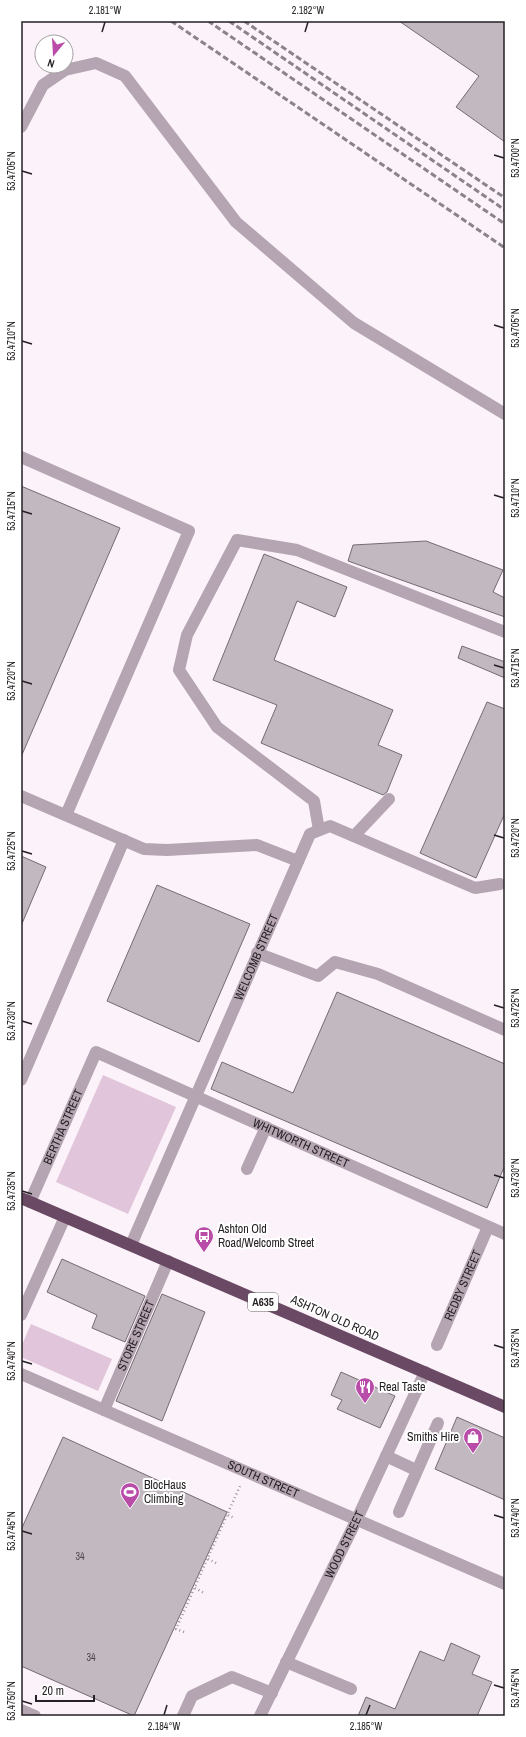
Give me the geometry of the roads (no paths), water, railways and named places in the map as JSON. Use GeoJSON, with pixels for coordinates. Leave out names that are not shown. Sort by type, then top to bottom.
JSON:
{"type":"FeatureCollection","features":[{"type":"Feature","properties":{"kind":"highway","name":"ASHTON OLD ROAD"},"geometry":{"type":"LineString","coordinates":[[26,1200],[505,1407]]}},
{"type":"Feature","properties":{"kind":"street"},"geometry":{"type":"LineString","coordinates":[[21,127],[43,85],[65,70],[96,64],[125,76],[236,222],[354,323],[505,414]]}},
{"type":"Feature","properties":{"kind":"street"},"geometry":{"type":"LineString","coordinates":[[21,457],[189,532],[66,815]]}},
{"type":"Feature","properties":{"kind":"street"},"geometry":{"type":"LineString","coordinates":[[500,884],[475,888],[330,826],[319,830],[314,801],[217,727],[179,670],[187,636],[237,540],[297,550],[505,632]]}},
{"type":"Feature","properties":{"kind":"street"},"geometry":{"type":"LineString","coordinates":[[21,796],[144,849],[167,850],[257,845],[298,861]]}},
{"type":"Feature","properties":{"kind":"street"},"geometry":{"type":"LineString","coordinates":[[354,836],[389,799]]}},
{"type":"Feature","properties":{"kind":"street","name":"WELCOMB STREET"},"geometry":{"type":"LineString","coordinates":[[131,1245],[310,834],[319,830]]}},
{"type":"Feature","properties":{"kind":"street"},"geometry":{"type":"LineString","coordinates":[[21,1080],[124,840]]}},
{"type":"Feature","properties":{"kind":"street"},"geometry":{"type":"LineString","coordinates":[[257,953],[318,976],[335,962],[378,974],[505,1030]]}},
{"type":"Feature","properties":{"kind":"street","name":"WHITWORTH STREET"},"geometry":{"type":"LineString","coordinates":[[96,1052],[505,1234]]}},
{"type":"Feature","properties":{"kind":"street","name":"BERTHA STREET"},"geometry":{"type":"LineString","coordinates":[[26,1200],[96,1052]]}},
{"type":"Feature","properties":{"kind":"street"},"geometry":{"type":"LineString","coordinates":[[247,1169],[266,1127]]}},
{"type":"Feature","properties":{"kind":"street"},"geometry":{"type":"LineString","coordinates":[[21,1315],[65,1217]]}},
{"type":"Feature","properties":{"kind":"street","name":"REDBY STREET"},"geometry":{"type":"LineString","coordinates":[[437,1345],[488,1227]]}},
{"type":"Feature","properties":{"kind":"street","name":"STORE STREET"},"geometry":{"type":"LineString","coordinates":[[104,1410],[168,1261]]}},
{"type":"Feature","properties":{"kind":"street","name":"WOOD STREET"},"geometry":{"type":"LineString","coordinates":[[260,1716],[357,1519],[425,1372]]}},
{"type":"Feature","properties":{"kind":"street","name":"SOUTH STREET"},"geometry":{"type":"LineString","coordinates":[[21,1374],[505,1584]]}},
{"type":"Feature","properties":{"kind":"street"},"geometry":{"type":"LineString","coordinates":[[398,1512],[438,1423]]}},
{"type":"Feature","properties":{"kind":"street"},"geometry":{"type":"LineString","coordinates":[[386,1456],[416,1470]]}},
{"type":"Feature","properties":{"kind":"street"},"geometry":{"type":"LineString","coordinates":[[286,1662],[351,1689]]}},
{"type":"Feature","properties":{"kind":"street"},"geometry":{"type":"LineString","coordinates":[[183,1716],[192,1696],[232,1677],[272,1693]]}},
{"type":"Feature","properties":{"kind":"street"},"geometry":{"type":"LineString","coordinates":[[21,1710],[35,1716]]}},
{"type":"Feature","properties":{"kind":"railway"},"geometry":{"type":"LineString","coordinates":[[171,21],[505,248]]}},
{"type":"Feature","properties":{"kind":"railway"},"geometry":{"type":"LineString","coordinates":[[208,21],[505,224]]}},
{"type":"Feature","properties":{"kind":"railway"},"geometry":{"type":"LineString","coordinates":[[229,21],[505,210]]}},
{"type":"Feature","properties":{"kind":"railway"},"geometry":{"type":"LineString","coordinates":[[244,21],[505,198]]}},
{"type":"Feature","properties":{"kind":"place","name":"Ashton Old Road/Welcomb Street"},"geometry":{"type":"Point","coordinates":[204,1253]}},
{"type":"Feature","properties":{"kind":"place","name":"Real Taste"},"geometry":{"type":"Point","coordinates":[365,1404]}},
{"type":"Feature","properties":{"kind":"place","name":"Smiths Hire"},"geometry":{"type":"Point","coordinates":[473,1454]}},
{"type":"Feature","properties":{"kind":"place","name":"BlocHaus Climbing"},"geometry":{"type":"Point","coordinates":[130,1509]}}]}
